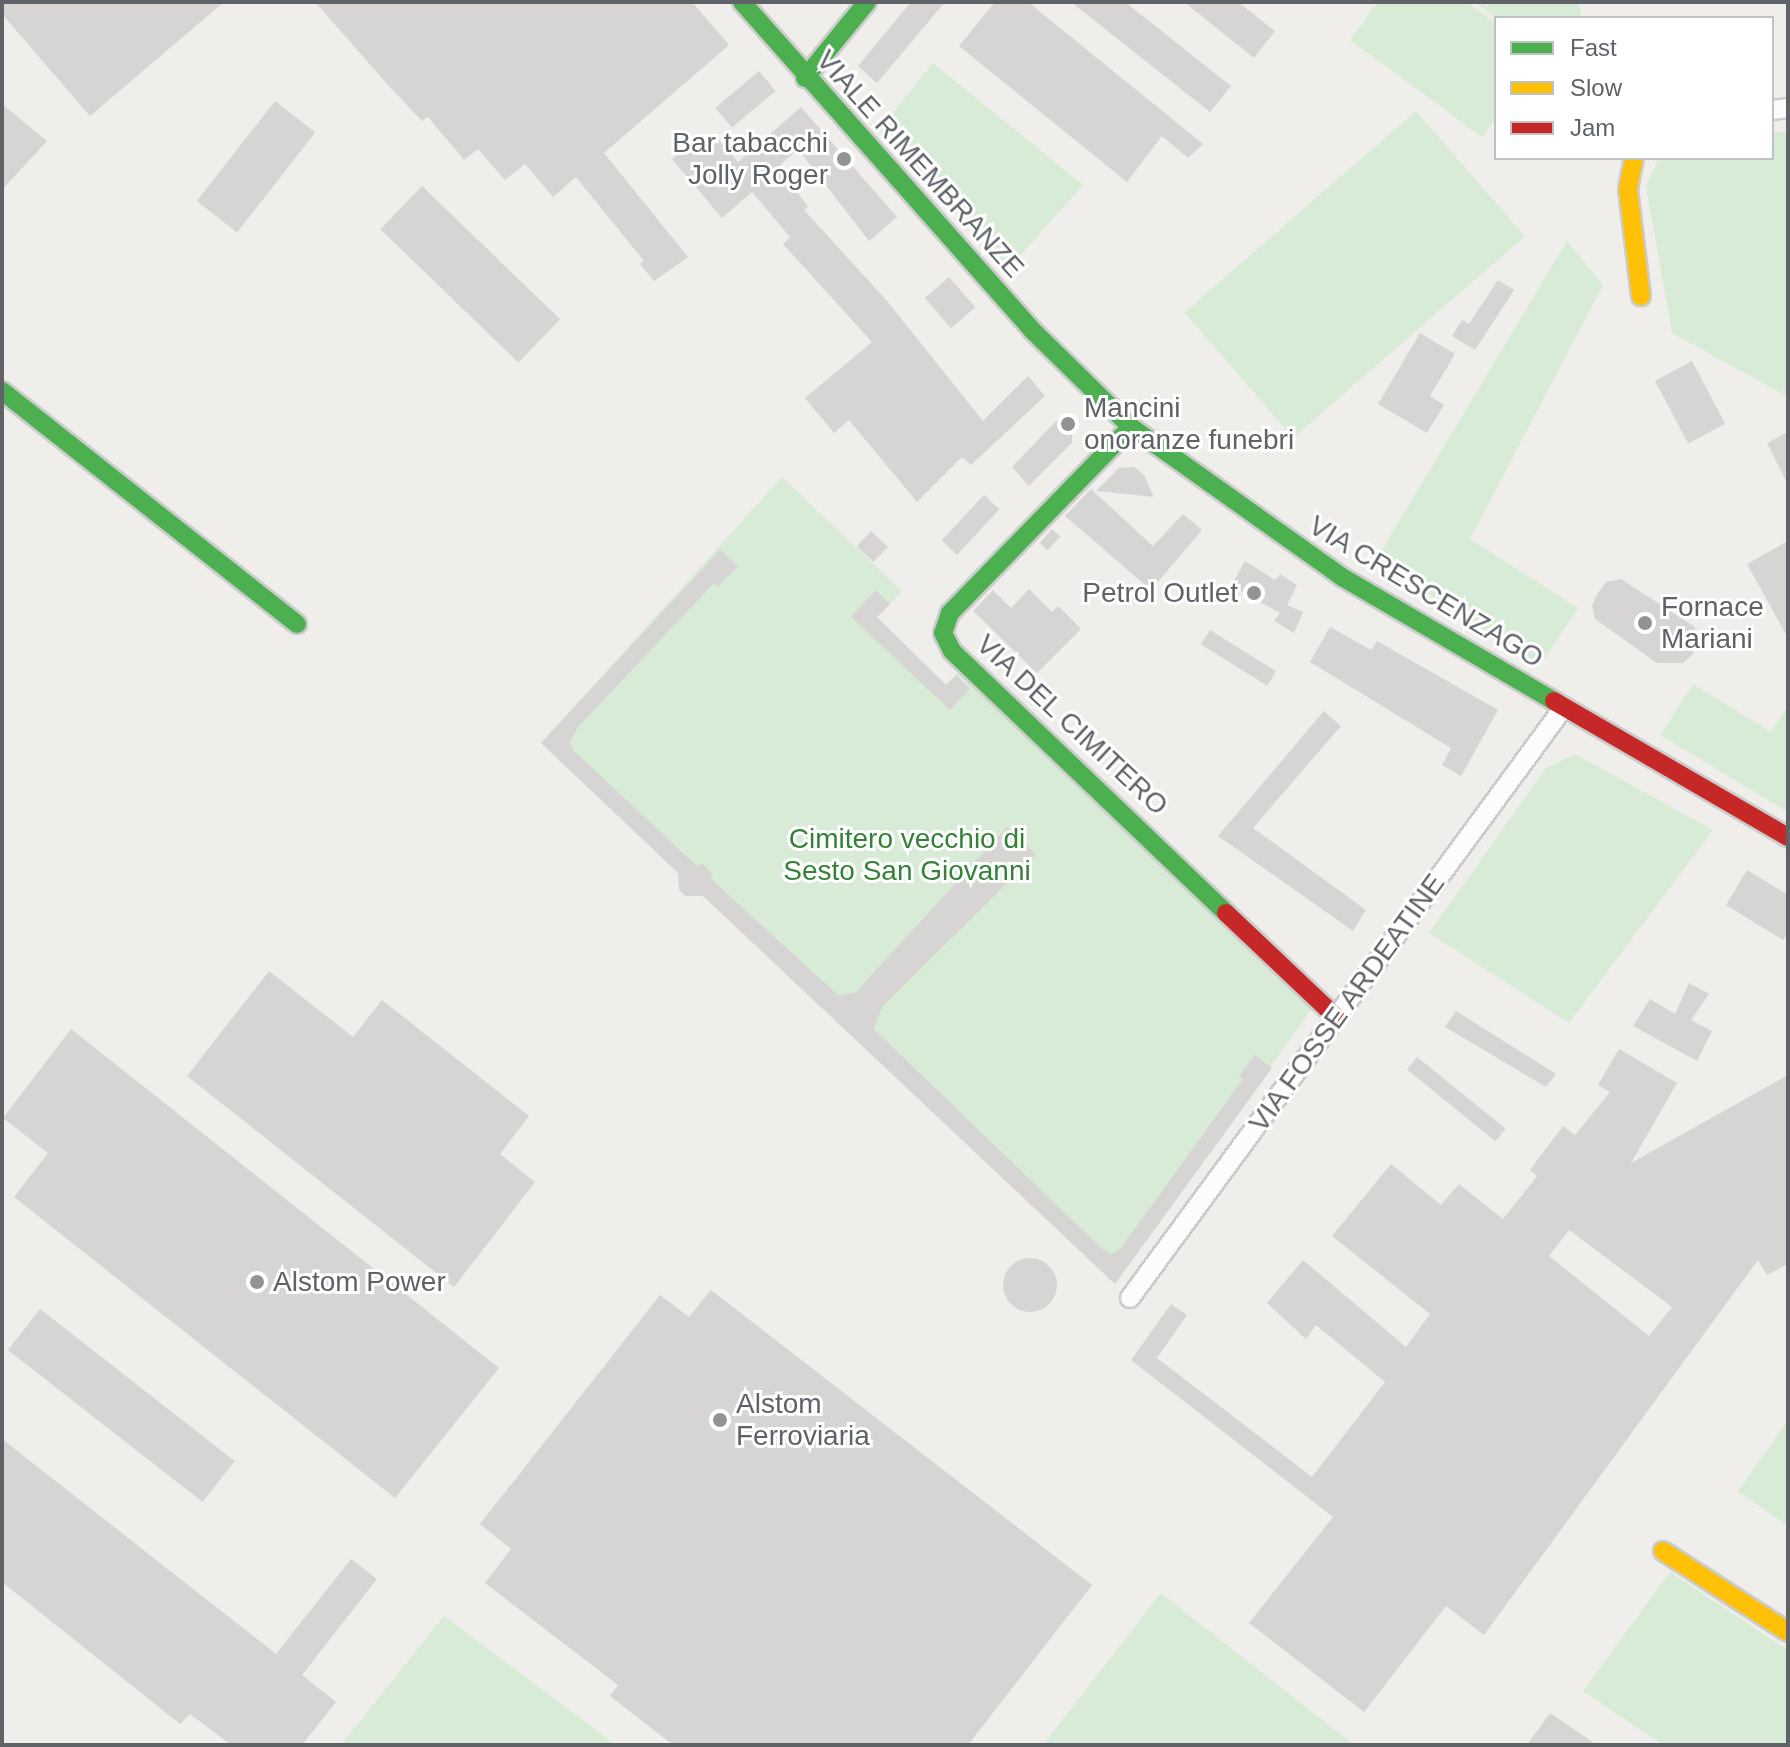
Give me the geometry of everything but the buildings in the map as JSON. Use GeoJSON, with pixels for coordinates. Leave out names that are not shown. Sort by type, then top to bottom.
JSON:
{"type":"FeatureCollection","features":[{"type":"Feature","properties":{"kind":"street","name":"VIALE RIMEMBRANZE"},"geometry":{"type":"LineString","coordinates":[[742,2],[805,78],[1060,360]]}},
{"type":"Feature","properties":{"kind":"street"},"geometry":{"type":"LineString","coordinates":[[805,78],[867,2]]}},
{"type":"Feature","properties":{"kind":"street"},"geometry":{"type":"LineString","coordinates":[[1634,160],[1628,189],[1641,296]]}},
{"type":"Feature","properties":{"kind":"street","name":"VIA CRESCENZAGO"},"geometry":{"type":"LineString","coordinates":[[1060,360],[1131,427],[1307,555],[1788,837]]}},
{"type":"Feature","properties":{"kind":"street"},"geometry":{"type":"LineString","coordinates":[[2,391],[297,624]]}},
{"type":"Feature","properties":{"kind":"street","name":"VIA DEL CIMITERO"},"geometry":{"type":"LineString","coordinates":[[1131,427],[950,613],[943,633],[952,651],[1336,1017]]}},
{"type":"Feature","properties":{"kind":"street","name":"VIA FOSSE ARDEATINE"},"geometry":{"type":"LineString","coordinates":[[1130,1298],[1564,707]]}},
{"type":"Feature","properties":{"kind":"street"},"geometry":{"type":"LineString","coordinates":[[1663,1551],[1788,1632]]}},
{"type":"Feature","properties":{"kind":"green space"},"geometry":{"type":"Polygon","coordinates":[[[1378,2],[1467,2],[1494,22],[1494,120],[1482,137],[1350,40],[1378,2]]]}},
{"type":"Feature","properties":{"kind":"green space"},"geometry":{"type":"Polygon","coordinates":[[[1475,2],[1579,2],[1581,16],[1494,16],[1475,2]]]}},
{"type":"Feature","properties":{"kind":"green space"},"geometry":{"type":"Polygon","coordinates":[[[933,63],[1083,185],[1009,268],[879,130],[933,63]]]}},
{"type":"Feature","properties":{"kind":"green space"},"geometry":{"type":"Polygon","coordinates":[[[1416,111],[1525,236],[1293,438],[1184,312],[1416,111]]]}},
{"type":"Feature","properties":{"kind":"green space"},"geometry":{"type":"Polygon","coordinates":[[[1788,131],[1788,397],[1672,333],[1646,186],[1658,160],[1774,160],[1774,133],[1788,131]]]}},
{"type":"Feature","properties":{"kind":"green space"},"geometry":{"type":"Polygon","coordinates":[[[1567,241],[1603,285],[1470,539],[1578,608],[1540,665],[1376,560],[1567,241]]]}},
{"type":"Feature","properties":{"kind":"green space","name":"Cimitero vecchio di Sesto San Giovanni"},"geometry":{"type":"Polygon","coordinates":[[[782,477],[902,591],[877,617],[946,685],[961,670],[1313,1007],[1115,1284],[541,743],[782,477]]]}},
{"type":"Feature","properties":{"kind":"green space"},"geometry":{"type":"Polygon","coordinates":[[[1693,684],[1771,732],[1788,706],[1788,812],[1660,735],[1693,684]]]}},
{"type":"Feature","properties":{"kind":"green space"},"geometry":{"type":"Polygon","coordinates":[[[1575,754],[1713,830],[1569,1023],[1429,933],[1546,768],[1575,754]]]}},
{"type":"Feature","properties":{"kind":"green space"},"geometry":{"type":"Polygon","coordinates":[[[1788,1420],[1788,1526],[1738,1491],[1788,1420]]]}},
{"type":"Feature","properties":{"kind":"green space"},"geometry":{"type":"Polygon","coordinates":[[[1670,1572],[1788,1650],[1788,1745],[1663,1745],[1583,1691],[1670,1572]]]}},
{"type":"Feature","properties":{"kind":"green space"},"geometry":{"type":"Polygon","coordinates":[[[1161,1593],[1354,1745],[1043,1745],[1161,1593]]]}},
{"type":"Feature","properties":{"kind":"green space"},"geometry":{"type":"Polygon","coordinates":[[[444,1616],[616,1745],[341,1745],[444,1616]]]}},
{"type":"Feature","properties":{"kind":"traffic: fast"},"geometry":{"type":"LineString","coordinates":[[742,2],[1032,330],[1131,427],[1342,577],[1554,701]]}},
{"type":"Feature","properties":{"kind":"traffic: fast"},"geometry":{"type":"LineString","coordinates":[[805,78],[867,2]]}},
{"type":"Feature","properties":{"kind":"traffic: fast"},"geometry":{"type":"LineString","coordinates":[[2,391],[297,624]]}},
{"type":"Feature","properties":{"kind":"traffic: fast"},"geometry":{"type":"LineString","coordinates":[[1131,427],[950,613],[943,633],[952,651],[1226,913]]}},
{"type":"Feature","properties":{"kind":"traffic: slow"},"geometry":{"type":"LineString","coordinates":[[1634,160],[1628,189],[1641,296]]}},
{"type":"Feature","properties":{"kind":"traffic: slow"},"geometry":{"type":"LineString","coordinates":[[1663,1551],[1788,1632]]}},
{"type":"Feature","properties":{"kind":"traffic: jam"},"geometry":{"type":"LineString","coordinates":[[1554,701],[1788,837]]}},
{"type":"Feature","properties":{"kind":"traffic: jam"},"geometry":{"type":"LineString","coordinates":[[1226,913],[1336,1017]]}},
{"type":"Feature","properties":{"kind":"place","name":"Bar tabacchi Jolly Roger"},"geometry":{"type":"Point","coordinates":[844,159]}},
{"type":"Feature","properties":{"kind":"place","name":"Mancini onoranze funebri"},"geometry":{"type":"Point","coordinates":[1068,424]}},
{"type":"Feature","properties":{"kind":"place","name":"Petrol Outlet"},"geometry":{"type":"Point","coordinates":[1254,593]}},
{"type":"Feature","properties":{"kind":"place","name":"Fornace Mariani"},"geometry":{"type":"Point","coordinates":[1645,623]}},
{"type":"Feature","properties":{"kind":"place","name":"Alstom Power"},"geometry":{"type":"Point","coordinates":[257,1282]}},
{"type":"Feature","properties":{"kind":"place","name":"Alstom Ferroviaria"},"geometry":{"type":"Point","coordinates":[720,1420]}}]}
